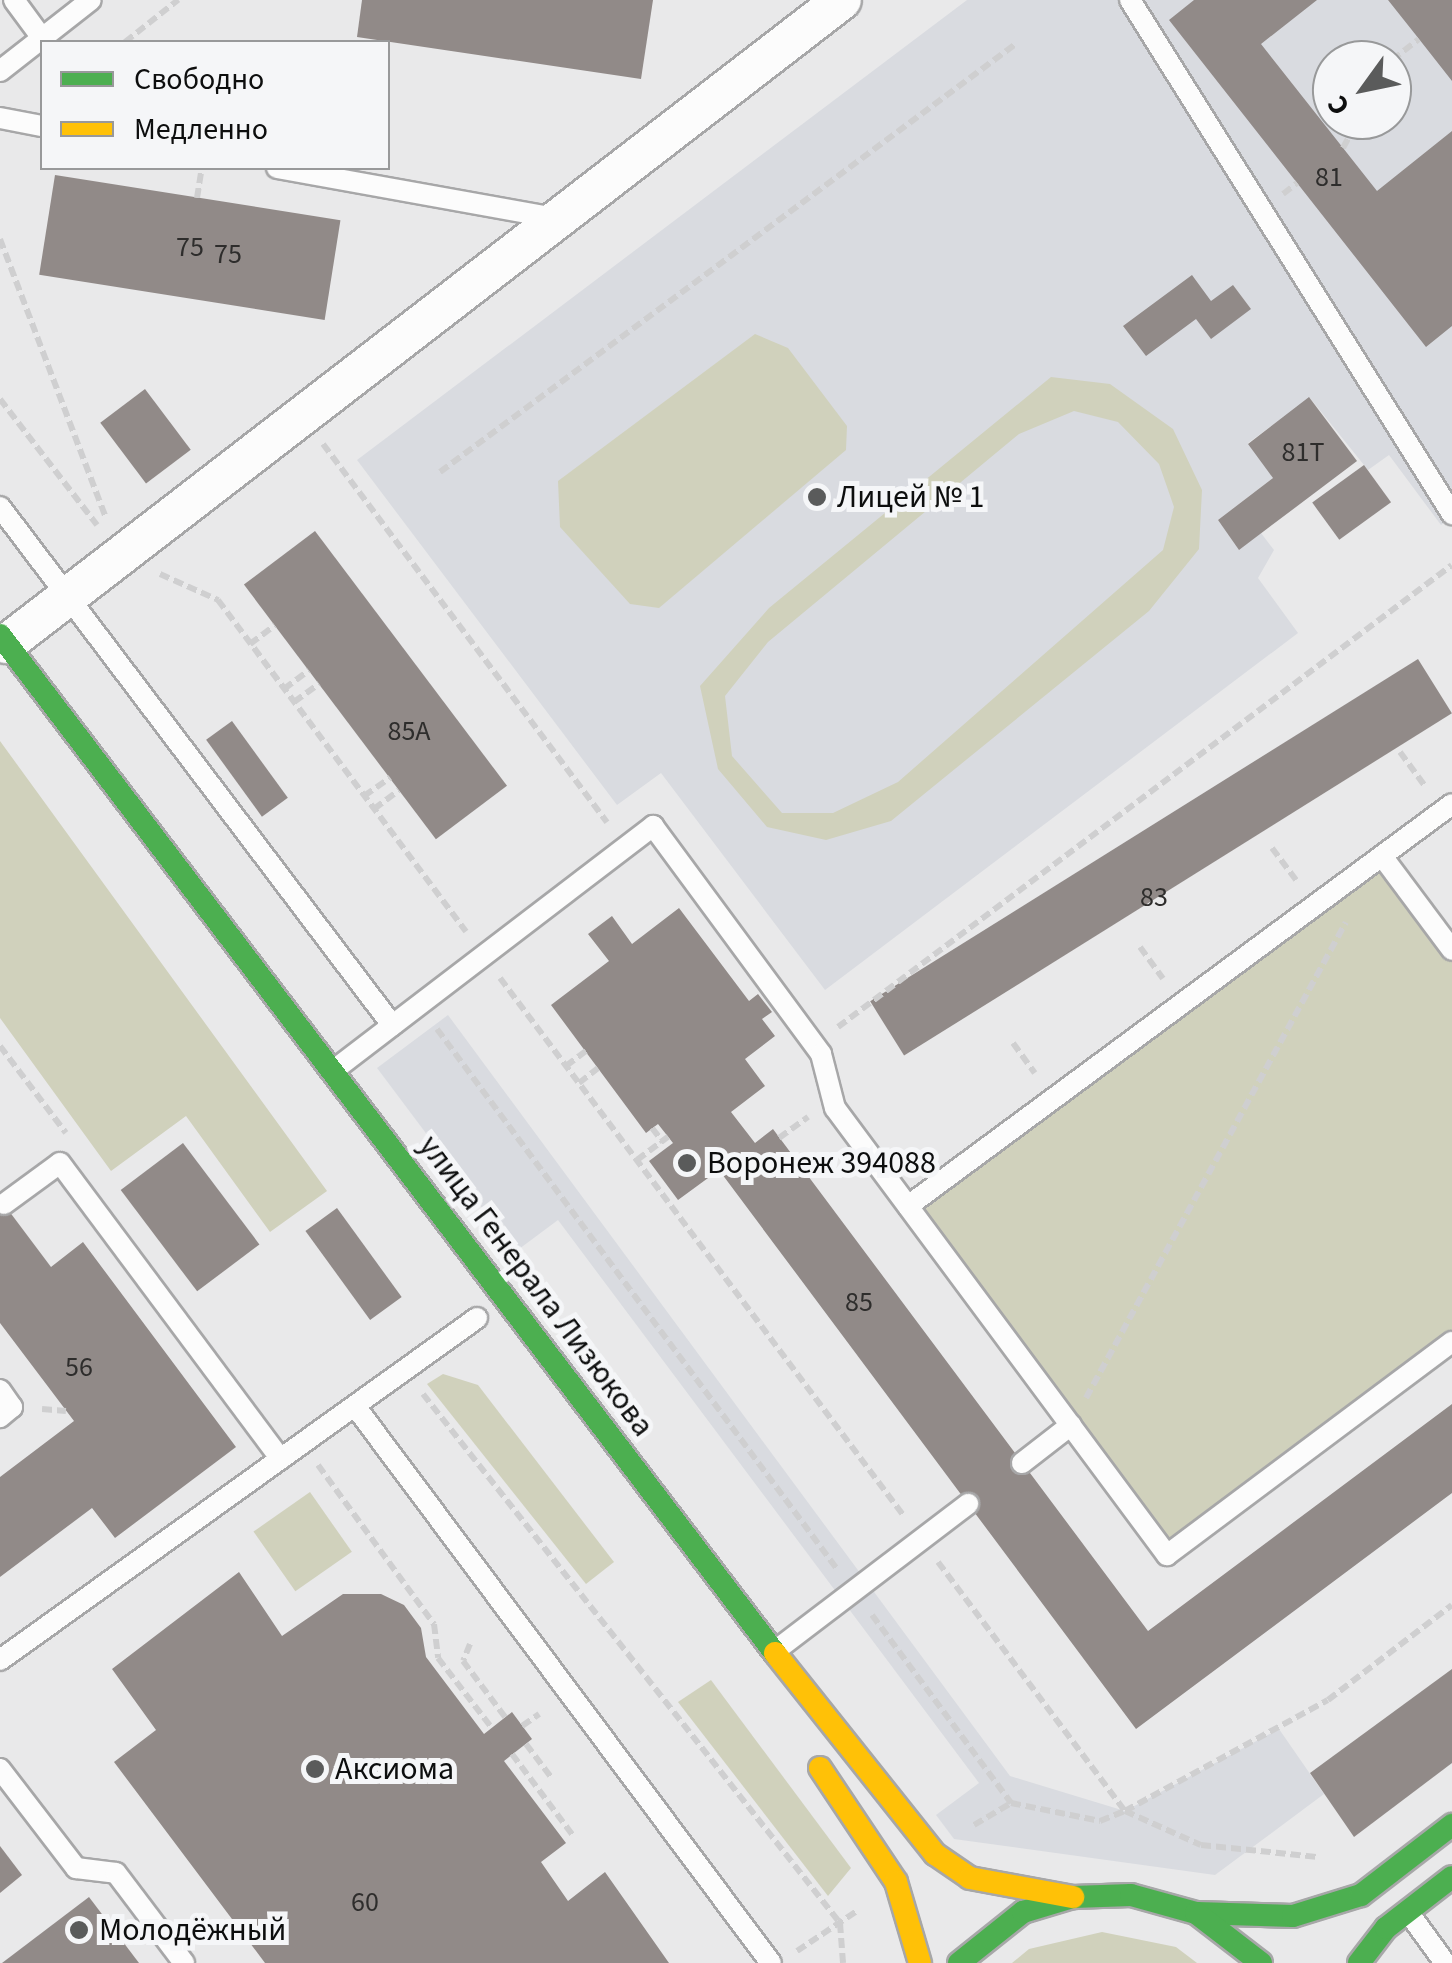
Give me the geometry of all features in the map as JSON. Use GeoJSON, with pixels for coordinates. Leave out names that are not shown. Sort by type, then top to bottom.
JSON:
{"type":"FeatureCollection","features":[{"type":"Feature","properties":{"kind":"main road","name":"улица Генерала Лизюкова"},"geometry":{"type":"LineString","coordinates":[[3,640],[332,1072],[526,1312],[774,1652],[934,1854],[1009,1892],[1073,1897]]}},
{"type":"Feature","properties":{"kind":"main road"},"geometry":{"type":"LineString","coordinates":[[807,1751],[896,1882],[920,1963]]}},
{"type":"Feature","properties":{"kind":"main road"},"geometry":{"type":"LineString","coordinates":[[959,1963],[1024,1912],[1073,1897],[1131,1895],[1196,1914],[1293,1916],[1361,1895],[1452,1825]]}},
{"type":"Feature","properties":{"kind":"main road"},"geometry":{"type":"LineString","coordinates":[[1360,1963],[1408,1911],[1452,1877]]}},
{"type":"Feature","properties":{"kind":"main road"},"geometry":{"type":"LineString","coordinates":[[1196,1914],[1260,1963]]}},
{"type":"Feature","properties":{"kind":"street"},"geometry":{"type":"LineString","coordinates":[[3,640],[68,596],[842,0]]}},
{"type":"Feature","properties":{"kind":"lane"},"geometry":{"type":"LineString","coordinates":[[14,0],[42,38]]}},
{"type":"Feature","properties":{"kind":"lane"},"geometry":{"type":"LineString","coordinates":[[0,71],[91,0]]}},
{"type":"Feature","properties":{"kind":"lane"},"geometry":{"type":"LineString","coordinates":[[1130,0],[1452,514]]}},
{"type":"Feature","properties":{"kind":"lane"},"geometry":{"type":"LineString","coordinates":[[0,118],[40,126]]}},
{"type":"Feature","properties":{"kind":"lane"},"geometry":{"type":"LineString","coordinates":[[288,170],[558,218]]}},
{"type":"Feature","properties":{"kind":"lane"},"geometry":{"type":"LineString","coordinates":[[0,506],[392,1026]]}},
{"type":"Feature","properties":{"kind":"lane"},"geometry":{"type":"LineString","coordinates":[[908,1206],[1448,808]]}},
{"type":"Feature","properties":{"kind":"lane"},"geometry":{"type":"LineString","coordinates":[[332,1072],[653,826],[814,1044],[835,1108],[1167,1555],[1452,1342]]}},
{"type":"Feature","properties":{"kind":"lane"},"geometry":{"type":"LineString","coordinates":[[1382,856],[1452,950]]}},
{"type":"Feature","properties":{"kind":"lane"},"geometry":{"type":"LineString","coordinates":[[4,1204],[60,1162],[281,1459]]}},
{"type":"Feature","properties":{"kind":"lane"},"geometry":{"type":"LineString","coordinates":[[0,1660],[477,1318]]}},
{"type":"Feature","properties":{"kind":"lane"},"geometry":{"type":"LineString","coordinates":[[0,1390],[12,1406],[0,1416]]}},
{"type":"Feature","properties":{"kind":"lane"},"geometry":{"type":"LineString","coordinates":[[355,1406],[771,1963]]}},
{"type":"Feature","properties":{"kind":"lane"},"geometry":{"type":"LineString","coordinates":[[1022,1463],[1071,1425]]}},
{"type":"Feature","properties":{"kind":"lane"},"geometry":{"type":"LineString","coordinates":[[774,1652],[968,1504]]}},
{"type":"Feature","properties":{"kind":"lane"},"geometry":{"type":"LineString","coordinates":[[0,1768],[76,1868],[116,1873],[184,1963]]}},
{"type":"Feature","properties":{"kind":"lane"},"geometry":{"type":"LineString","coordinates":[[1408,1911],[1445,1963]]}},
{"type":"Feature","properties":{"kind":"path"},"geometry":{"type":"LineString","coordinates":[[128,40],[178,0]]}},
{"type":"Feature","properties":{"kind":"path"},"geometry":{"type":"LineString","coordinates":[[1412,44],[1419,39]]}},
{"type":"Feature","properties":{"kind":"path"},"geometry":{"type":"LineString","coordinates":[[440,472],[1016,42]]}},
{"type":"Feature","properties":{"kind":"path"},"geometry":{"type":"LineString","coordinates":[[1343,148],[1347,140]]}},
{"type":"Feature","properties":{"kind":"path"},"geometry":{"type":"LineString","coordinates":[[197,198],[202,170]]}},
{"type":"Feature","properties":{"kind":"path"},"geometry":{"type":"LineString","coordinates":[[0,239],[120,556]]}},
{"type":"Feature","properties":{"kind":"path"},"geometry":{"type":"LineString","coordinates":[[0,399],[120,556],[218,600],[1125,1811],[1201,1845],[1336,1858]]}},
{"type":"Feature","properties":{"kind":"path"},"geometry":{"type":"LineString","coordinates":[[302,416],[626,847]]}},
{"type":"Feature","properties":{"kind":"path"},"geometry":{"type":"LineString","coordinates":[[814,1044],[1452,565]]}},
{"type":"Feature","properties":{"kind":"path"},"geometry":{"type":"LineString","coordinates":[[250,644],[275,625]]}},
{"type":"Feature","properties":{"kind":"path"},"geometry":{"type":"LineString","coordinates":[[284,690],[309,670]]}},
{"type":"Feature","properties":{"kind":"path"},"geometry":{"type":"LineString","coordinates":[[294,702],[318,684]]}},
{"type":"Feature","properties":{"kind":"path"},"geometry":{"type":"LineString","coordinates":[[1400,752],[1448,808]]}},
{"type":"Feature","properties":{"kind":"path"},"geometry":{"type":"LineString","coordinates":[[364,796],[390,778]]}},
{"type":"Feature","properties":{"kind":"path"},"geometry":{"type":"LineString","coordinates":[[374,809],[399,790]]}},
{"type":"Feature","properties":{"kind":"path"},"geometry":{"type":"LineString","coordinates":[[1272,848],[1315,906]]}},
{"type":"Feature","properties":{"kind":"path"},"geometry":{"type":"LineString","coordinates":[[1071,1425],[1382,856]]}},
{"type":"Feature","properties":{"kind":"path"},"geometry":{"type":"LineString","coordinates":[[419,1005],[1011,1803],[1100,1821],[1125,1811],[1328,1700],[1452,1605]]}},
{"type":"Feature","properties":{"kind":"path"},"geometry":{"type":"LineString","coordinates":[[566,1066],[586,1052]]}},
{"type":"Feature","properties":{"kind":"path"},"geometry":{"type":"LineString","coordinates":[[580,1083],[598,1068]]}},
{"type":"Feature","properties":{"kind":"path"},"geometry":{"type":"LineString","coordinates":[[637,1160],[665,1139],[652,1128]]}},
{"type":"Feature","properties":{"kind":"path"},"geometry":{"type":"LineString","coordinates":[[419,1389],[840,1924],[843,1963]]}},
{"type":"Feature","properties":{"kind":"path"},"geometry":{"type":"LineString","coordinates":[[317,1464],[434,1624],[438,1658],[492,1728]]}},
{"type":"Feature","properties":{"kind":"path"},"geometry":{"type":"LineString","coordinates":[[470,1644],[463,1661],[506,1717]]}},
{"type":"Feature","properties":{"kind":"path"},"geometry":{"type":"LineString","coordinates":[[613,1660],[624,1651]]}},
{"type":"Feature","properties":{"kind":"path"},"geometry":{"type":"LineString","coordinates":[[522,1726],[539,1714]]}},
{"type":"Feature","properties":{"kind":"path"},"geometry":{"type":"LineString","coordinates":[[526,1744],[551,1777]]}},
{"type":"Feature","properties":{"kind":"path"},"geometry":{"type":"LineString","coordinates":[[512,1754],[574,1838]]}},
{"type":"Feature","properties":{"kind":"path"},"geometry":{"type":"LineString","coordinates":[[963,1833],[1011,1803]]}},
{"type":"Feature","properties":{"kind":"path"},"geometry":{"type":"LineString","coordinates":[[792,1955],[870,1901]]}},
{"type":"Feature","properties":{"kind":"shaded area","name":"Лицей № 1"},"geometry":{"type":"Polygon","coordinates":[[[967,0],[1452,0],[1452,516],[1441,525],[1389,455],[1368,470],[1310,398],[1248,443],[1273,478],[1218,520],[1239,549],[1261,533],[1274,550],[1258,578],[1298,633],[825,990],[661,773],[617,805],[357,460],[967,0]]]}},
{"type":"Feature","properties":{"kind":"shaded area"},"geometry":{"type":"Polygon","coordinates":[[[448,1015],[1010,1776],[1125,1811],[1279,1729],[1324,1794],[1215,1875],[954,1839],[936,1815],[979,1783],[558,1220],[515,1252],[377,1068],[448,1015]]]}},
{"type":"Feature","properties":{"kind":"green space"},"geometry":{"type":"Polygon","coordinates":[[[755,334],[788,348],[847,426],[846,450],[659,608],[630,604],[560,527],[558,481],[755,334]]]}},
{"type":"Feature","properties":{"kind":"green space"},"geometry":{"type":"Polygon","coordinates":[[[1051,377],[1110,384],[1173,429],[1202,490],[1199,549],[1149,611],[891,821],[826,840],[767,827],[718,769],[700,686],[769,608],[1051,377]],[[1074,411],[1019,434],[768,642],[725,696],[732,756],[782,813],[833,813],[898,782],[1163,550],[1174,507],[1159,464],[1118,422],[1074,411]]]}},
{"type":"Feature","properties":{"kind":"green space"},"geometry":{"type":"Polygon","coordinates":[[[0,741],[327,1191],[270,1232],[186,1116],[111,1171],[0,1018],[0,741]]]}},
{"type":"Feature","properties":{"kind":"green space"},"geometry":{"type":"Polygon","coordinates":[[[1382,856],[1452,950],[1452,1342],[1167,1555],[908,1206],[1382,856]]]}},
{"type":"Feature","properties":{"kind":"green space"},"geometry":{"type":"Polygon","coordinates":[[[443,1374],[478,1385],[614,1562],[586,1584],[427,1384],[443,1374]]]}},
{"type":"Feature","properties":{"kind":"green space"},"geometry":{"type":"Polygon","coordinates":[[[310,1492],[352,1552],[295,1591],[253,1532],[310,1492]]]}},
{"type":"Feature","properties":{"kind":"green space"},"geometry":{"type":"Polygon","coordinates":[[[711,1680],[851,1868],[828,1896],[678,1702],[711,1680]]]}},
{"type":"Feature","properties":{"kind":"green space"},"geometry":{"type":"Polygon","coordinates":[[[1102,1932],[1176,1947],[1197,1963],[1012,1963],[1029,1949],[1102,1932]]]}},
{"type":"Feature","properties":{"kind":"building"},"geometry":{"type":"Polygon","coordinates":[[[362,0],[653,0],[641,79],[357,37],[362,0]]]}},
{"type":"Feature","properties":{"kind":"building"},"geometry":{"type":"Polygon","coordinates":[[[1194,0],[1317,0],[1261,44],[1312,109],[1312,140],[1337,140],[1377,191],[1452,131],[1452,326],[1426,347],[1169,20],[1194,0]]]}},
{"type":"Feature","properties":{"kind":"building"},"geometry":{"type":"Polygon","coordinates":[[[1388,0],[1452,0],[1452,81],[1419,39],[1388,0]]]}},
{"type":"Feature","properties":{"kind":"building"},"geometry":{"type":"Polygon","coordinates":[[[55,175],[340,220],[325,320],[39,275],[55,175]]]}},
{"type":"Feature","properties":{"kind":"building"},"geometry":{"type":"Polygon","coordinates":[[[1192,275],[1211,301],[1233,285],[1251,309],[1211,339],[1196,319],[1146,356],[1123,326],[1192,275]]]}},
{"type":"Feature","properties":{"kind":"building"},"geometry":{"type":"Polygon","coordinates":[[[145,389],[191,450],[146,483],[100,423],[145,389]]]}},
{"type":"Feature","properties":{"kind":"building"},"geometry":{"type":"Polygon","coordinates":[[[1309,397],[1357,461],[1239,550],[1218,520],[1273,478],[1248,444],[1309,397]]]}},
{"type":"Feature","properties":{"kind":"building"},"geometry":{"type":"Polygon","coordinates":[[[1364,465],[1391,502],[1339,540],[1312,503],[1364,465]]]}},
{"type":"Feature","properties":{"kind":"building"},"geometry":{"type":"Polygon","coordinates":[[[315,531],[507,786],[436,839],[244,585],[315,531]]]}},
{"type":"Feature","properties":{"kind":"building"},"geometry":{"type":"Polygon","coordinates":[[[1418,659],[1452,713],[904,1056],[870,1001],[1418,659]]]}},
{"type":"Feature","properties":{"kind":"building"},"geometry":{"type":"Polygon","coordinates":[[[232,721],[288,798],[262,817],[206,740],[232,721]]]}},
{"type":"Feature","properties":{"kind":"building"},"geometry":{"type":"Polygon","coordinates":[[[679,908],[749,1001],[758,994],[772,1012],[762,1019],[775,1036],[745,1059],[765,1086],[731,1112],[755,1143],[773,1129],[1148,1631],[1452,1404],[1452,1493],[1136,1729],[719,1170],[678,1200],[649,1161],[673,1143],[658,1124],[646,1133],[551,1005],[609,961],[588,934],[612,916],[632,944],[679,908]]]}},
{"type":"Feature","properties":{"kind":"building"},"geometry":{"type":"Polygon","coordinates":[[[183,1143],[259,1244],[197,1291],[121,1190],[183,1143]]]}},
{"type":"Feature","properties":{"kind":"building"},"geometry":{"type":"Polygon","coordinates":[[[0,1199],[51,1267],[83,1242],[236,1447],[115,1538],[92,1508],[0,1577],[0,1477],[74,1421],[0,1323],[0,1199]]]}},
{"type":"Feature","properties":{"kind":"building"},"geometry":{"type":"Polygon","coordinates":[[[337,1208],[402,1297],[370,1320],[305,1231],[337,1208]]]}},
{"type":"Feature","properties":{"kind":"building","name":"Аксиома"},"geometry":{"type":"Polygon","coordinates":[[[239,1572],[282,1636],[343,1594],[381,1594],[404,1605],[421,1628],[426,1657],[484,1734],[512,1712],[532,1739],[504,1761],[566,1843],[541,1862],[568,1901],[605,1872],[669,1963],[265,1963],[114,1762],[156,1730],[112,1669],[239,1572]]]}},
{"type":"Feature","properties":{"kind":"building"},"geometry":{"type":"Polygon","coordinates":[[[1452,1669],[1452,1763],[1354,1837],[1310,1773],[1452,1669]]]}},
{"type":"Feature","properties":{"kind":"building"},"geometry":{"type":"Polygon","coordinates":[[[0,1846],[22,1875],[0,1893],[0,1846]]]}},
{"type":"Feature","properties":{"kind":"building","name":"Молодёжный"},"geometry":{"type":"Polygon","coordinates":[[[89,1897],[139,1963],[2,1963],[89,1897]]]}},
{"type":"Feature","properties":{"kind":"traffic: fast"},"geometry":{"type":"LineString","coordinates":[[0,635],[775,1653]]}},
{"type":"Feature","properties":{"kind":"traffic: fast"},"geometry":{"type":"LineString","coordinates":[[1197,1913],[1293,1916],[1361,1895],[1452,1825]]}},
{"type":"Feature","properties":{"kind":"traffic: fast"},"geometry":{"type":"LineString","coordinates":[[1359,1963],[1386,1928],[1452,1877]]}},
{"type":"Feature","properties":{"kind":"traffic: fast"},"geometry":{"type":"LineString","coordinates":[[959,1963],[1023,1912],[1073,1897],[1131,1895],[1196,1913],[1261,1963]]}},
{"type":"Feature","properties":{"kind":"traffic: slow"},"geometry":{"type":"LineString","coordinates":[[775,1653],[935,1854],[970,1878],[1073,1897]]}},
{"type":"Feature","properties":{"kind":"traffic: slow"},"geometry":{"type":"LineString","coordinates":[[820,1768],[896,1882],[920,1963]]}},
{"type":"Feature","properties":{"kind":"place","name":"Лицей № 1"},"geometry":{"type":"Point","coordinates":[817,497]}},
{"type":"Feature","properties":{"kind":"place","name":"Воронеж 394088"},"geometry":{"type":"Point","coordinates":[687,1163]}},
{"type":"Feature","properties":{"kind":"place","name":"Аксиома"},"geometry":{"type":"Point","coordinates":[315,1769]}},
{"type":"Feature","properties":{"kind":"place","name":"Молодёжный"},"geometry":{"type":"Point","coordinates":[79,1930]}}]}
